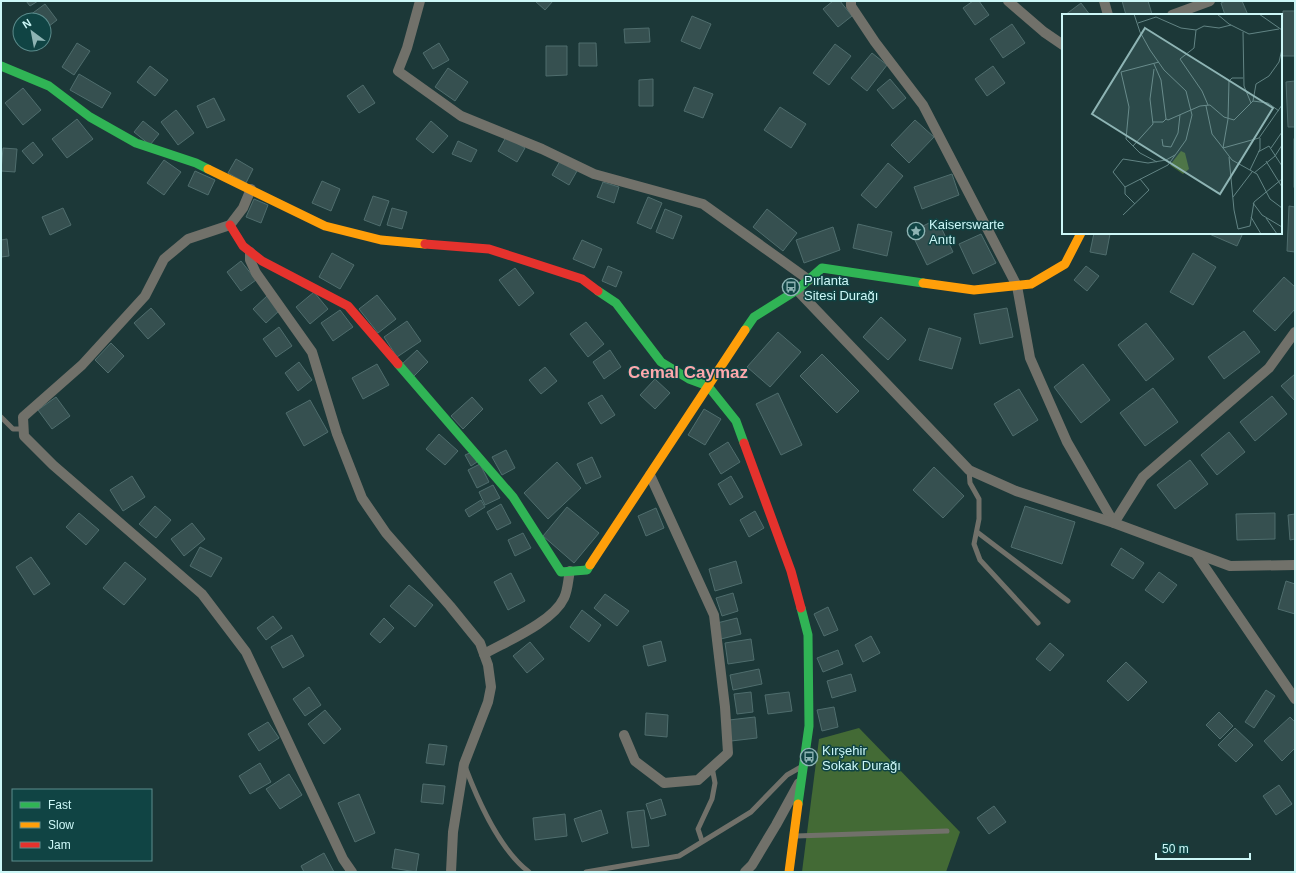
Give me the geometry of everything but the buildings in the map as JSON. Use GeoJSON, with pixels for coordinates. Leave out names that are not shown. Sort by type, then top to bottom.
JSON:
{"type":"FeatureCollection","features":[{"type":"Feature","properties":{"kind":"street"},"geometry":{"type":"LineString","coordinates":[[420,1],[407,48],[398,70],[461,116],[542,149],[594,174],[703,204],[809,280]]}},
{"type":"Feature","properties":{"kind":"street"},"geometry":{"type":"LineString","coordinates":[[851,1],[851,6],[875,42],[923,104],[1017,286],[1030,358],[1067,442],[1114,523]]}},
{"type":"Feature","properties":{"kind":"street"},"geometry":{"type":"LineString","coordinates":[[1008,1],[1044,32],[1062,44]]}},
{"type":"Feature","properties":{"kind":"street"},"geometry":{"type":"LineString","coordinates":[[1104,1],[1108,14]]}},
{"type":"Feature","properties":{"kind":"street"},"geometry":{"type":"LineString","coordinates":[[1175,14],[1210,1]]}},
{"type":"Feature","properties":{"kind":"street"},"geometry":{"type":"LineString","coordinates":[[1,66],[50,86],[90,117],[136,143],[196,163],[252,189],[325,226],[381,240],[489,249],[582,279],[616,303],[661,362],[689,379],[708,386],[736,421],[791,571],[808,635],[809,726],[789,872]]}},
{"type":"Feature","properties":{"kind":"street"},"geometry":{"type":"LineString","coordinates":[[252,189],[243,208],[230,225],[188,239],[164,259],[145,296],[82,365],[22,417],[24,436],[53,465],[202,594],[246,652],[343,859],[352,872]]}},
{"type":"Feature","properties":{"kind":"street"},"geometry":{"type":"LineString","coordinates":[[230,225],[243,246],[262,261],[348,306],[512,497],[561,572],[587,570],[754,317],[797,290],[822,268],[974,290],[1017,286],[1031,284],[1065,264],[1080,234]]}},
{"type":"Feature","properties":{"kind":"street"},"geometry":{"type":"LineString","coordinates":[[250,252],[250,260],[256,273],[312,352],[337,434],[362,498],[386,533],[450,606],[480,643],[488,665],[491,687],[488,702],[464,764],[453,832],[451,872]]}},
{"type":"Feature","properties":{"kind":"street"},"geometry":{"type":"LineString","coordinates":[[797,290],[969,470],[1016,492],[1114,523],[1230,566],[1295,565]]}},
{"type":"Feature","properties":{"kind":"street"},"geometry":{"type":"LineString","coordinates":[[1114,523],[1143,477],[1269,368],[1295,332]]}},
{"type":"Feature","properties":{"kind":"street"},"geometry":{"type":"LineString","coordinates":[[624,735],[635,761],[664,783],[698,780],[728,753],[725,707],[714,615],[650,475]]}},
{"type":"Feature","properties":{"kind":"street"},"geometry":{"type":"LineString","coordinates":[[1196,554],[1295,699]]}},
{"type":"Feature","properties":{"kind":"street"},"geometry":{"type":"LineString","coordinates":[[484,654],[536,626],[560,606],[565,597],[570,571]]}},
{"type":"Feature","properties":{"kind":"street"},"geometry":{"type":"LineString","coordinates":[[745,872],[752,865],[776,825],[802,777]]}},
{"type":"Feature","properties":{"kind":"lane"},"geometry":{"type":"LineString","coordinates":[[1,417],[13,429],[23,428]]}},
{"type":"Feature","properties":{"kind":"lane"},"geometry":{"type":"LineString","coordinates":[[969,470],[970,483],[979,499],[980,519],[974,544],[980,560],[1038,623]]}},
{"type":"Feature","properties":{"kind":"lane"},"geometry":{"type":"LineString","coordinates":[[977,532],[1068,601]]}},
{"type":"Feature","properties":{"kind":"lane"},"geometry":{"type":"LineString","coordinates":[[464,764],[497,835],[519,865],[529,872]]}},
{"type":"Feature","properties":{"kind":"lane"},"geometry":{"type":"LineString","coordinates":[[586,872],[679,856],[751,812],[787,775],[803,766]]}},
{"type":"Feature","properties":{"kind":"lane"},"geometry":{"type":"LineString","coordinates":[[702,841],[698,829],[712,799],[715,783],[712,767]]}},
{"type":"Feature","properties":{"kind":"lane"},"geometry":{"type":"LineString","coordinates":[[794,836],[947,831]]}},
{"type":"Feature","properties":{"kind":"green space"},"geometry":{"type":"Polygon","coordinates":[[[859,728],[960,832],[946,872],[802,872],[819,739],[859,728]]]}},
{"type":"Feature","properties":{"kind":"traffic: fast"},"geometry":{"type":"LineString","coordinates":[[1,66],[49,86],[90,117],[136,143],[196,163],[208,169]]}},
{"type":"Feature","properties":{"kind":"traffic: fast"},"geometry":{"type":"LineString","coordinates":[[745,330],[754,317],[797,290],[822,268],[923,283]]}},
{"type":"Feature","properties":{"kind":"traffic: fast"},"geometry":{"type":"LineString","coordinates":[[598,291],[616,303],[661,362],[689,379],[708,386],[736,421],[744,443]]}},
{"type":"Feature","properties":{"kind":"traffic: fast"},"geometry":{"type":"LineString","coordinates":[[398,364],[513,497],[561,572],[587,570],[590,565]]}},
{"type":"Feature","properties":{"kind":"traffic: fast"},"geometry":{"type":"LineString","coordinates":[[798,804],[809,726],[808,635],[801,608]]}},
{"type":"Feature","properties":{"kind":"traffic: slow"},"geometry":{"type":"LineString","coordinates":[[208,169],[325,226],[381,240],[425,244]]}},
{"type":"Feature","properties":{"kind":"traffic: slow"},"geometry":{"type":"LineString","coordinates":[[923,283],[974,290],[1031,284],[1065,264],[1080,234]]}},
{"type":"Feature","properties":{"kind":"traffic: slow"},"geometry":{"type":"LineString","coordinates":[[590,565],[745,330]]}},
{"type":"Feature","properties":{"kind":"traffic: slow"},"geometry":{"type":"LineString","coordinates":[[789,872],[798,804]]}},
{"type":"Feature","properties":{"kind":"traffic: jam"},"geometry":{"type":"LineString","coordinates":[[230,225],[243,246],[262,261],[348,306],[398,364]]}},
{"type":"Feature","properties":{"kind":"traffic: jam"},"geometry":{"type":"LineString","coordinates":[[425,244],[489,249],[582,279],[598,291]]}},
{"type":"Feature","properties":{"kind":"traffic: jam"},"geometry":{"type":"LineString","coordinates":[[744,443],[791,571],[801,608]]}},
{"type":"Feature","properties":{"kind":"place","name":"Kaiserswarte Anıtı"},"geometry":{"type":"Point","coordinates":[916,231]}},
{"type":"Feature","properties":{"kind":"place","name":"Pırlanta Sitesi Durağı"},"geometry":{"type":"Point","coordinates":[791,287]}},
{"type":"Feature","properties":{"kind":"place","name":"Kırşehir Sokak Durağı"},"geometry":{"type":"Point","coordinates":[809,757]}},
{"type":"Feature","properties":{"kind":"district","name":"Cemal Caymaz"},"geometry":{"type":"Point","coordinates":[688,372]}}]}
